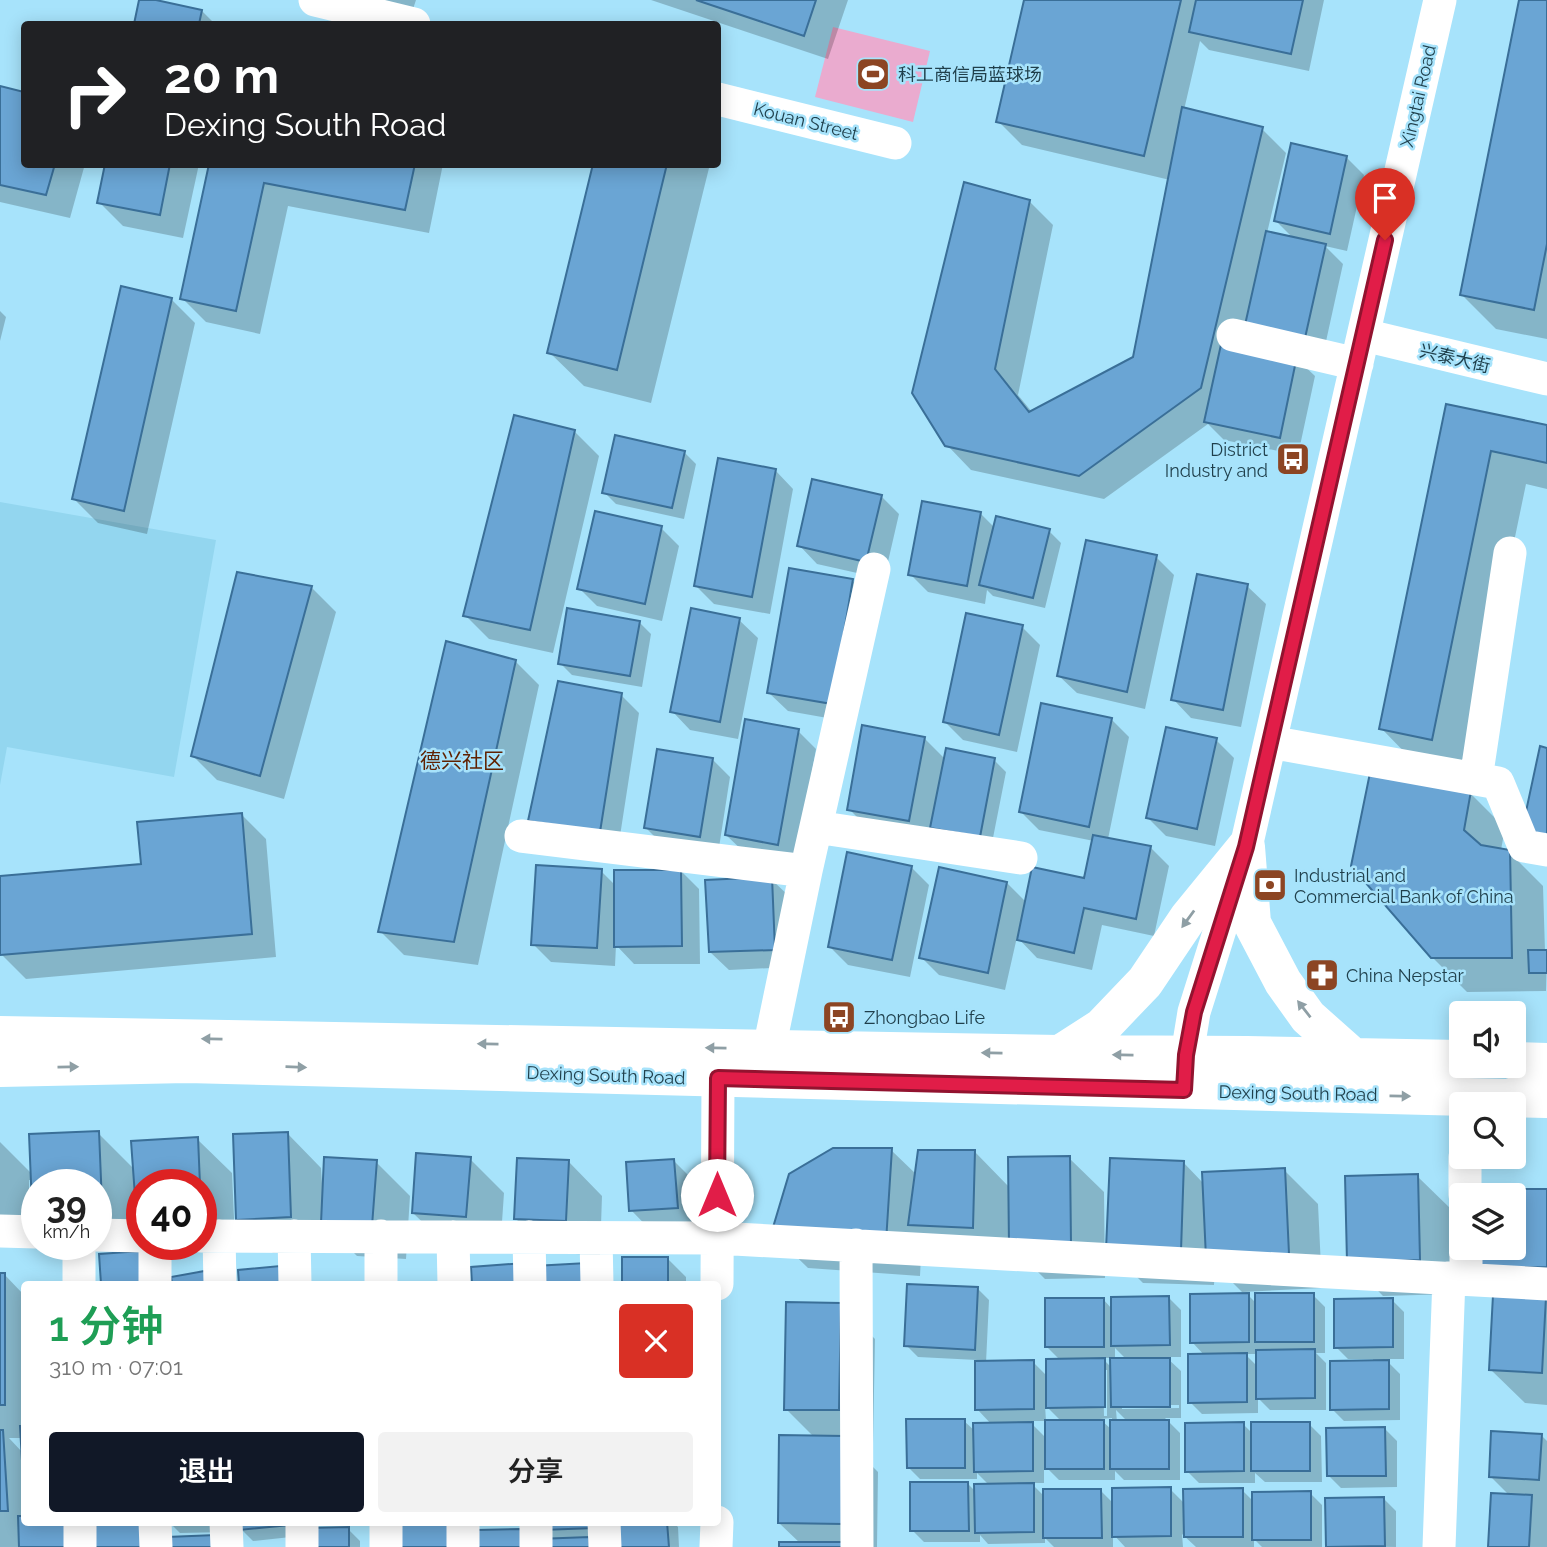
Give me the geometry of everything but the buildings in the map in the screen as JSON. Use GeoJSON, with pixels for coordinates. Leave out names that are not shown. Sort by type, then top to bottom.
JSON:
{"type":"FeatureCollection","features":[{"type":"Feature","properties":{"kind":"main road"},"geometry":{"type":"LineString","coordinates":[[1060,1054],[1102,1027],[1145,982],[1188,918],[1246,847]]}},
{"type":"Feature","properties":{"kind":"main road"},"geometry":{"type":"LineString","coordinates":[[1246,847],[1252,923],[1283,982],[1308,1017],[1353,1057]]}},
{"type":"Feature","properties":{"kind":"main road","name":"Dexing South Road"},"geometry":{"type":"LineString","coordinates":[[0,1035],[1060,1054],[1185,1072],[1449,1099]]}},
{"type":"Feature","properties":{"kind":"main road","name":"Dexing South Road"},"geometry":{"type":"LineString","coordinates":[[0,1068],[187,1064],[718,1078],[1185,1072],[1353,1057],[1449,1059]]}},
{"type":"Feature","properties":{"kind":"main road"},"geometry":{"type":"LineString","coordinates":[[1526,1061],[1547,1062]]}},
{"type":"Feature","properties":{"kind":"main road","name":"Dexing South Road"},"geometry":{"type":"LineString","coordinates":[[1526,1100],[1547,1099]]}},
{"type":"Feature","properties":{"kind":"street"},"geometry":{"type":"LineString","coordinates":[[315,0],[402,21]]}},
{"type":"Feature","properties":{"kind":"street","name":"Xingtai Road"},"geometry":{"type":"LineString","coordinates":[[1185,1072],[1194,1012],[1246,847],[1440,0]]}},
{"type":"Feature","properties":{"kind":"street","name":"Kouan Street"},"geometry":{"type":"LineString","coordinates":[[721,100],[895,143]]}},
{"type":"Feature","properties":{"kind":"street","name":"兴泰大街"},"geometry":{"type":"LineString","coordinates":[[1233,335],[1360,350],[1547,379]]}},
{"type":"Feature","properties":{"kind":"street"},"geometry":{"type":"LineString","coordinates":[[1476,779],[1510,553]]}},
{"type":"Feature","properties":{"kind":"street"},"geometry":{"type":"LineString","coordinates":[[769,1049],[874,569]]}},
{"type":"Feature","properties":{"kind":"street"},"geometry":{"type":"LineString","coordinates":[[1270,742],[1498,783],[1524,846],[1547,850]]}},
{"type":"Feature","properties":{"kind":"street"},"geometry":{"type":"LineString","coordinates":[[816,827],[1021,858]]}},
{"type":"Feature","properties":{"kind":"street"},"geometry":{"type":"LineString","coordinates":[[521,836],[806,872]]}},
{"type":"Feature","properties":{"kind":"street"},"geometry":{"type":"LineString","coordinates":[[717,1281],[718,1078]]}},
{"type":"Feature","properties":{"kind":"street"},"geometry":{"type":"LineString","coordinates":[[0,1231],[21,1232]]}},
{"type":"Feature","properties":{"kind":"street"},"geometry":{"type":"LineString","coordinates":[[217,1236],[717,1238],[1460,1268],[1547,1284]]}},
{"type":"Feature","properties":{"kind":"street"},"geometry":{"type":"LineString","coordinates":[[294,1236],[296,1281]]}},
{"type":"Feature","properties":{"kind":"street"},"geometry":{"type":"LineString","coordinates":[[381,1236],[382,1281]]}},
{"type":"Feature","properties":{"kind":"street"},"geometry":{"type":"LineString","coordinates":[[453,1237],[454,1281]]}},
{"type":"Feature","properties":{"kind":"street"},"geometry":{"type":"LineString","coordinates":[[529,1237],[530,1281]]}},
{"type":"Feature","properties":{"kind":"street"},"geometry":{"type":"LineString","coordinates":[[596,1238],[597,1281]]}},
{"type":"Feature","properties":{"kind":"street"},"geometry":{"type":"LineString","coordinates":[[856,1245],[857,1547]]}},
{"type":"Feature","properties":{"kind":"street"},"geometry":{"type":"LineString","coordinates":[[79,1260],[79,1281]]}},
{"type":"Feature","properties":{"kind":"street"},"geometry":{"type":"LineString","coordinates":[[155,1260],[155,1281]]}},
{"type":"Feature","properties":{"kind":"street"},"geometry":{"type":"LineString","coordinates":[[215,1260],[219,1281]]}},
{"type":"Feature","properties":{"kind":"street"},"geometry":{"type":"LineString","coordinates":[[1439,1547],[1460,1268]]}},
{"type":"Feature","properties":{"kind":"street"},"geometry":{"type":"LineString","coordinates":[[80,1526],[80,1547]]}},
{"type":"Feature","properties":{"kind":"street"},"geometry":{"type":"LineString","coordinates":[[155,1526],[156,1547]]}},
{"type":"Feature","properties":{"kind":"street"},"geometry":{"type":"LineString","coordinates":[[226,1526],[227,1547]]}},
{"type":"Feature","properties":{"kind":"street"},"geometry":{"type":"LineString","coordinates":[[302,1526],[302,1547]]}},
{"type":"Feature","properties":{"kind":"street"},"geometry":{"type":"LineString","coordinates":[[386,1526],[386,1547]]}},
{"type":"Feature","properties":{"kind":"street"},"geometry":{"type":"LineString","coordinates":[[463,1526],[463,1547]]}},
{"type":"Feature","properties":{"kind":"street"},"geometry":{"type":"LineString","coordinates":[[536,1526],[536,1547]]}},
{"type":"Feature","properties":{"kind":"street"},"geometry":{"type":"LineString","coordinates":[[604,1526],[605,1547]]}},
{"type":"Feature","properties":{"kind":"street"},"geometry":{"type":"LineString","coordinates":[[716,1526],[716,1547]]}},
{"type":"Feature","properties":{"kind":"shaded area","name":"科工商信局蓝球场"},"geometry":{"type":"Polygon","coordinates":[[[833,27],[930,51],[913,122],[815,97],[833,27]]]}},
{"type":"Feature","properties":{"kind":"shaded area"},"geometry":{"type":"Polygon","coordinates":[[[0,502],[216,540],[174,777],[7,747],[0,785],[0,502]]]}},
{"type":"Feature","properties":{"kind":"place","name":"科工商信局蓝球场"},"geometry":{"type":"Point","coordinates":[873,74]}},
{"type":"Feature","properties":{"kind":"place","name":"District Industry and"},"geometry":{"type":"Point","coordinates":[1293,459]}},
{"type":"Feature","properties":{"kind":"place","name":"Industrial and Commercial Bank of China"},"geometry":{"type":"Point","coordinates":[1270,885]}},
{"type":"Feature","properties":{"kind":"place","name":"China Nepstar"},"geometry":{"type":"Point","coordinates":[1322,975]}},
{"type":"Feature","properties":{"kind":"place","name":"Zhongbao Life"},"geometry":{"type":"Point","coordinates":[839,1017]}},
{"type":"Feature","properties":{"kind":"district","name":"德兴社区"},"geometry":{"type":"Point","coordinates":[462,760]}},
{"type":"Feature","properties":{"kind":"route"},"geometry":{"type":"LineString","coordinates":[[717,1195],[718,1078],[1184,1090],[1186,1055],[1194,1012],[1246,847],[1385,240]]}}]}
